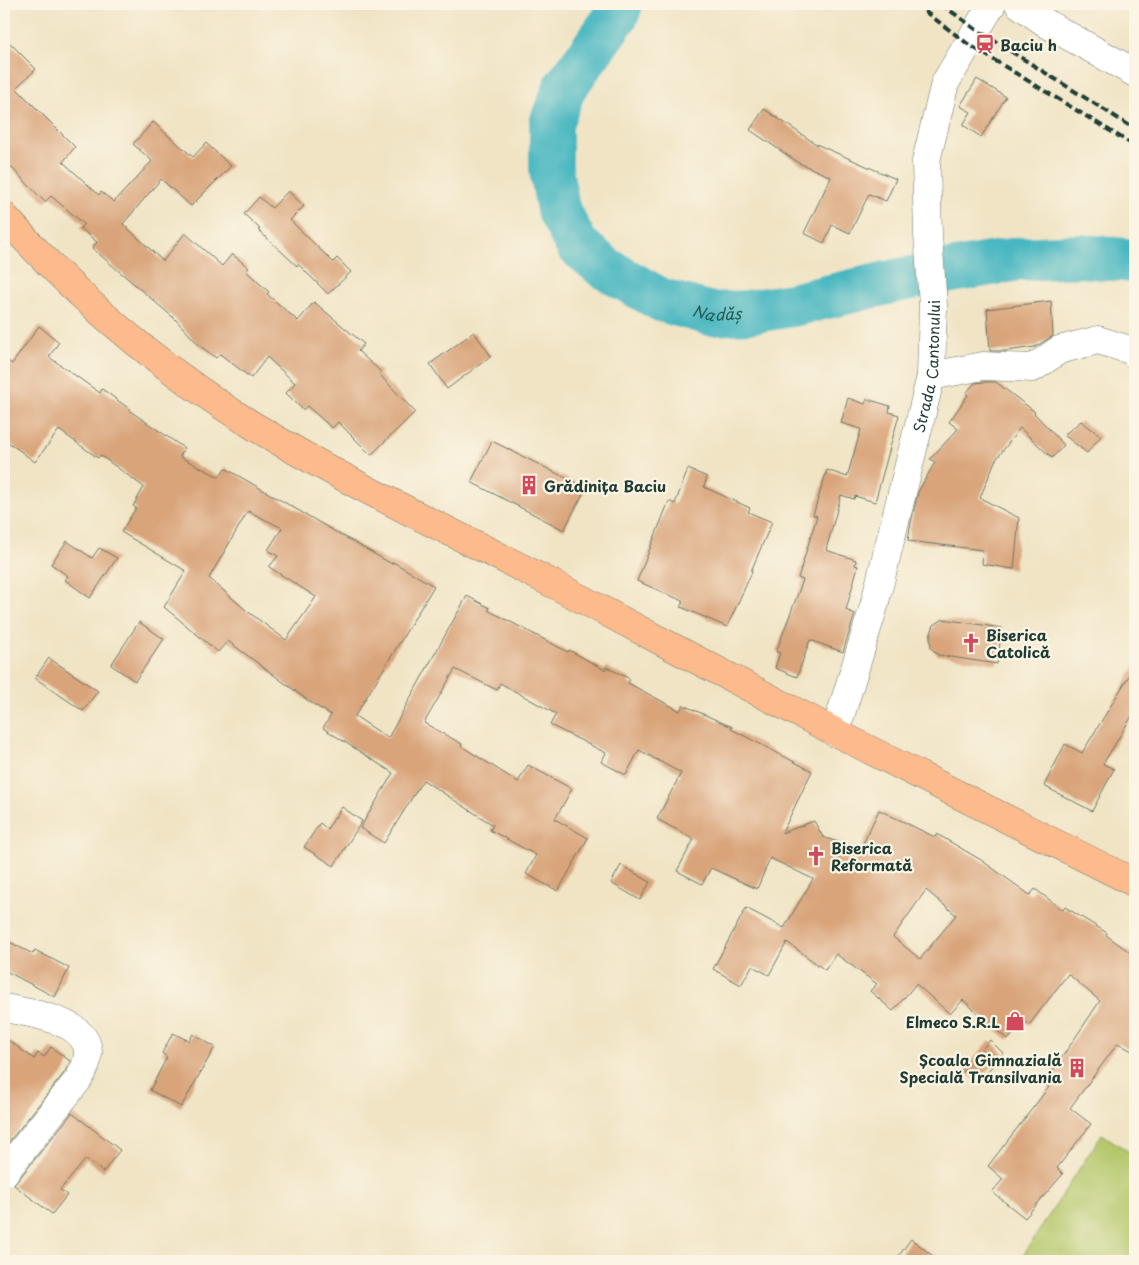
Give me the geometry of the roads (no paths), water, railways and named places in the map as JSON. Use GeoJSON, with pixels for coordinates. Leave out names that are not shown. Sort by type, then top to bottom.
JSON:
{"type":"FeatureCollection","features":[{"type":"Feature","properties":{"kind":"main road"},"geometry":{"type":"LineString","coordinates":[[4,216],[42,259],[109,321],[182,378],[258,428],[377,494],[835,732],[1135,883]]}},
{"type":"Feature","properties":{"kind":"street","name":"Strada Cantonului"},"geometry":{"type":"LineString","coordinates":[[835,732],[874,606],[931,376],[933,305],[928,235],[926,161],[945,83],[992,4]]}},
{"type":"Feature","properties":{"kind":"street"},"geometry":{"type":"LineString","coordinates":[[1020,4],[1048,25],[1135,73]]}},
{"type":"Feature","properties":{"kind":"street"},"geometry":{"type":"LineString","coordinates":[[931,376],[983,366],[1033,368],[1059,350],[1098,340],[1133,351],[1135,354]]}},
{"type":"Feature","properties":{"kind":"street"},"geometry":{"type":"LineString","coordinates":[[4,1008],[56,1019],[70,1026],[84,1038],[88,1050],[83,1072],[4,1173]]}},
{"type":"Feature","properties":{"kind":"waterway","name":"Nadăș"},"geometry":{"type":"LineString","coordinates":[[621,4],[617,15],[565,87],[551,123],[551,170],[558,209],[577,245],[605,268],[661,300],[711,314],[748,312],[792,305],[900,280],[1018,259],[1081,256],[1135,261]]}},
{"type":"Feature","properties":{"kind":"railway"},"geometry":{"type":"LineString","coordinates":[[915,4],[968,44],[1135,146]]}},
{"type":"Feature","properties":{"kind":"railway"},"geometry":{"type":"LineString","coordinates":[[941,4],[977,30],[1135,129]]}},
{"type":"Feature","properties":{"kind":"place","name":"Baciu h"},"geometry":{"type":"Point","coordinates":[985,44]}},
{"type":"Feature","properties":{"kind":"place","name":"Grădinița Baciu"},"geometry":{"type":"Point","coordinates":[529,485]}},
{"type":"Feature","properties":{"kind":"place","name":"Biserica Catolică"},"geometry":{"type":"Point","coordinates":[971,643]}},
{"type":"Feature","properties":{"kind":"place","name":"Biserica Reformată"},"geometry":{"type":"Point","coordinates":[816,856]}},
{"type":"Feature","properties":{"kind":"place","name":"Elmeco S.R.L"},"geometry":{"type":"Point","coordinates":[1015,1021]}},
{"type":"Feature","properties":{"kind":"place","name":"Școala Gimnazială Specială Transilvania"},"geometry":{"type":"Point","coordinates":[1077,1068]}}]}
